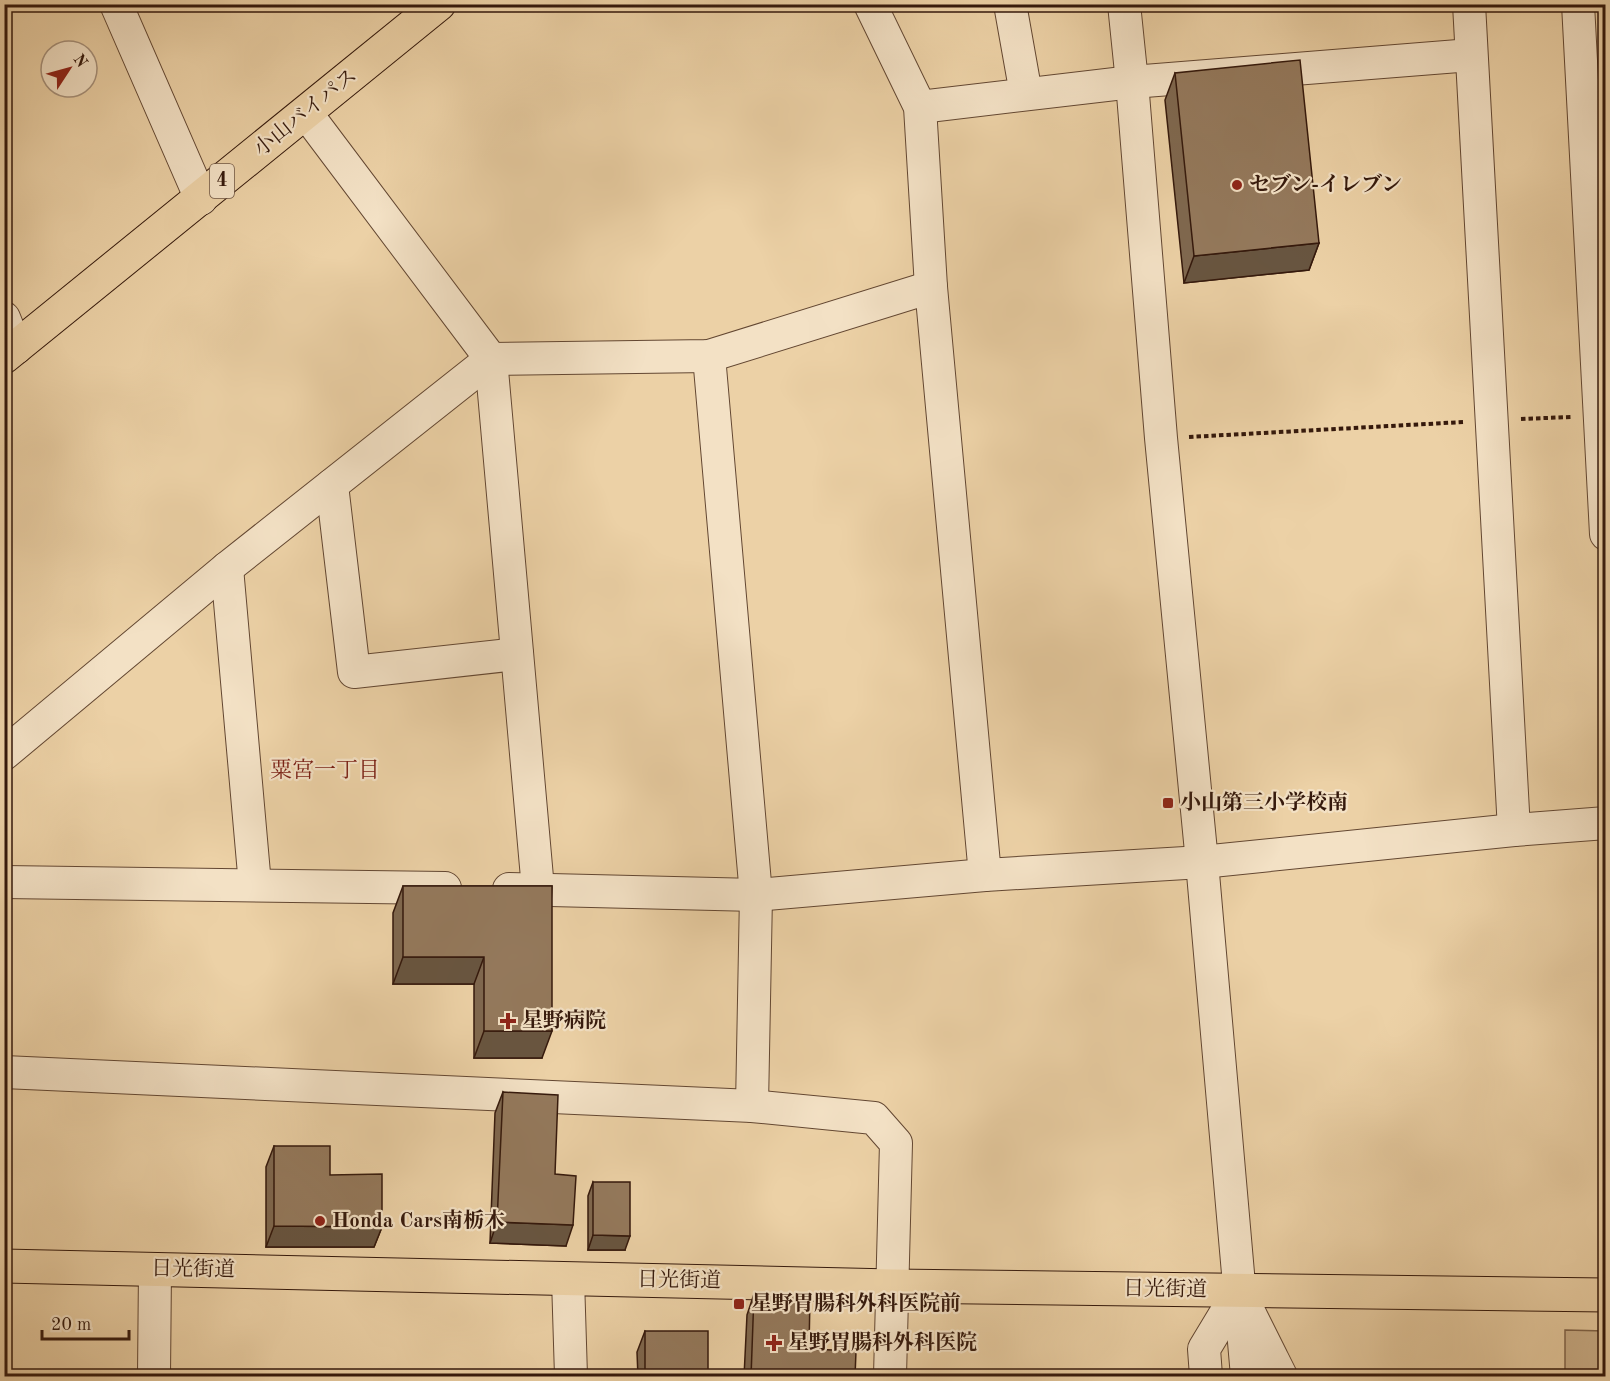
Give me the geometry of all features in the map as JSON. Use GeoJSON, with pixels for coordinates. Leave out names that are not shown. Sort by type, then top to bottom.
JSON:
{"type":"FeatureCollection","features":[{"type":"Feature","properties":{"kind":"main road","name":"小山バイパス"},"geometry":{"type":"LineString","coordinates":[[8,341],[201,199],[439,4]]}},
{"type":"Feature","properties":{"kind":"main road","name":"日光街道"},"geometry":{"type":"LineString","coordinates":[[4,1266],[892,1286],[1605,1295]]}},
{"type":"Feature","properties":{"kind":"street"},"geometry":{"type":"LineString","coordinates":[[116,4],[201,199]]}},
{"type":"Feature","properties":{"kind":"street"},"geometry":{"type":"LineString","coordinates":[[1010,4],[1026,94]]}},
{"type":"Feature","properties":{"kind":"street"},"geometry":{"type":"LineString","coordinates":[[1124,4],[1161,438],[1202,862],[1247,1377]]}},
{"type":"Feature","properties":{"kind":"street"},"geometry":{"type":"LineString","coordinates":[[1469,4],[1514,830]]}},
{"type":"Feature","properties":{"kind":"street"},"geometry":{"type":"LineString","coordinates":[[1578,4],[1605,534]]}},
{"type":"Feature","properties":{"kind":"street"},"geometry":{"type":"LineString","coordinates":[[876,7],[920,106],[931,287],[985,875]]}},
{"type":"Feature","properties":{"kind":"street"},"geometry":{"type":"LineString","coordinates":[[920,106],[1132,82],[1471,55]]}},
{"type":"Feature","properties":{"kind":"street"},"geometry":{"type":"LineString","coordinates":[[306,113],[490,359],[538,889]]}},
{"type":"Feature","properties":{"kind":"street"},"geometry":{"type":"LineString","coordinates":[[4,754],[227,568],[490,359],[708,356],[931,287]]}},
{"type":"Feature","properties":{"kind":"street"},"geometry":{"type":"LineString","coordinates":[[708,356],[756,895],[752,1106]]}},
{"type":"Feature","properties":{"kind":"street"},"geometry":{"type":"LineString","coordinates":[[332,485],[354,672],[517,654]]}},
{"type":"Feature","properties":{"kind":"street"},"geometry":{"type":"LineString","coordinates":[[227,568],[255,885]]}},
{"type":"Feature","properties":{"kind":"street"},"geometry":{"type":"LineString","coordinates":[[4,882],[538,889],[756,895],[985,875],[1202,862],[1605,823]]}},
{"type":"Feature","properties":{"kind":"street"},"geometry":{"type":"LineString","coordinates":[[4,1072],[752,1106],[874,1118],[896,1143],[890,1377]]}},
{"type":"Feature","properties":{"kind":"street"},"geometry":{"type":"LineString","coordinates":[[154,1377],[155,1269]]}},
{"type":"Feature","properties":{"kind":"street"},"geometry":{"type":"LineString","coordinates":[[568,1279],[571,1377]]}},
{"type":"Feature","properties":{"kind":"street"},"geometry":{"type":"LineString","coordinates":[[1206,1377],[1204,1349],[1239,1291]]}},
{"type":"Feature","properties":{"kind":"street"},"geometry":{"type":"LineString","coordinates":[[1239,1291],[1281,1377]]}},
{"type":"Feature","properties":{"kind":"path"},"geometry":{"type":"LineString","coordinates":[[1161,438],[1600,416]]}},
{"type":"Feature","properties":{"kind":"shaded area"},"geometry":{"type":"Polygon","coordinates":[[[1565,1330],[1605,1331],[1605,1376],[1565,1376],[1565,1330]]]}},
{"type":"Feature","properties":{"kind":"building","name":"セブン-イレブン"},"geometry":{"type":"Polygon","coordinates":[[[1300,60],[1319,243],[1194,256],[1175,73],[1300,60]]]}},
{"type":"Feature","properties":{"kind":"building","name":"星野病院"},"geometry":{"type":"Polygon","coordinates":[[[403,886],[552,886],[552,1031],[484,1031],[484,957],[403,957],[403,886]]]}},
{"type":"Feature","properties":{"kind":"building"},"geometry":{"type":"Polygon","coordinates":[[[503,1092],[558,1095],[555,1174],[576,1176],[573,1225],[497,1222],[503,1092]]]}},
{"type":"Feature","properties":{"kind":"building","name":"Honda Cars南栃木"},"geometry":{"type":"Polygon","coordinates":[[[274,1146],[330,1146],[330,1175],[382,1174],[382,1227],[274,1226],[274,1146]]]}},
{"type":"Feature","properties":{"kind":"building"},"geometry":{"type":"Polygon","coordinates":[[[593,1182],[630,1182],[630,1236],[593,1235],[593,1182]]]}},
{"type":"Feature","properties":{"kind":"building"},"geometry":{"type":"Polygon","coordinates":[[[754,1294],[810,1296],[809,1349],[856,1351],[855,1377],[751,1377],[754,1294]]]}},
{"type":"Feature","properties":{"kind":"building"},"geometry":{"type":"Polygon","coordinates":[[[645,1331],[708,1331],[708,1377],[645,1377],[645,1331]]]}},
{"type":"Feature","properties":{"kind":"place","name":"セブン-イレブン"},"geometry":{"type":"Point","coordinates":[1237,185]}},
{"type":"Feature","properties":{"kind":"place","name":"小山第三小学校南"},"geometry":{"type":"Point","coordinates":[1168,803]}},
{"type":"Feature","properties":{"kind":"place","name":"星野病院"},"geometry":{"type":"Point","coordinates":[508,1021]}},
{"type":"Feature","properties":{"kind":"place","name":"Honda Cars南栃木"},"geometry":{"type":"Point","coordinates":[320,1221]}},
{"type":"Feature","properties":{"kind":"place","name":"星野胃腸科外科医院前"},"geometry":{"type":"Point","coordinates":[739,1304]}},
{"type":"Feature","properties":{"kind":"place","name":"星野胃腸科外科医院"},"geometry":{"type":"Point","coordinates":[774,1343]}},
{"type":"Feature","properties":{"kind":"district","name":"粟宮一丁目"},"geometry":{"type":"Point","coordinates":[325,771]}}]}
